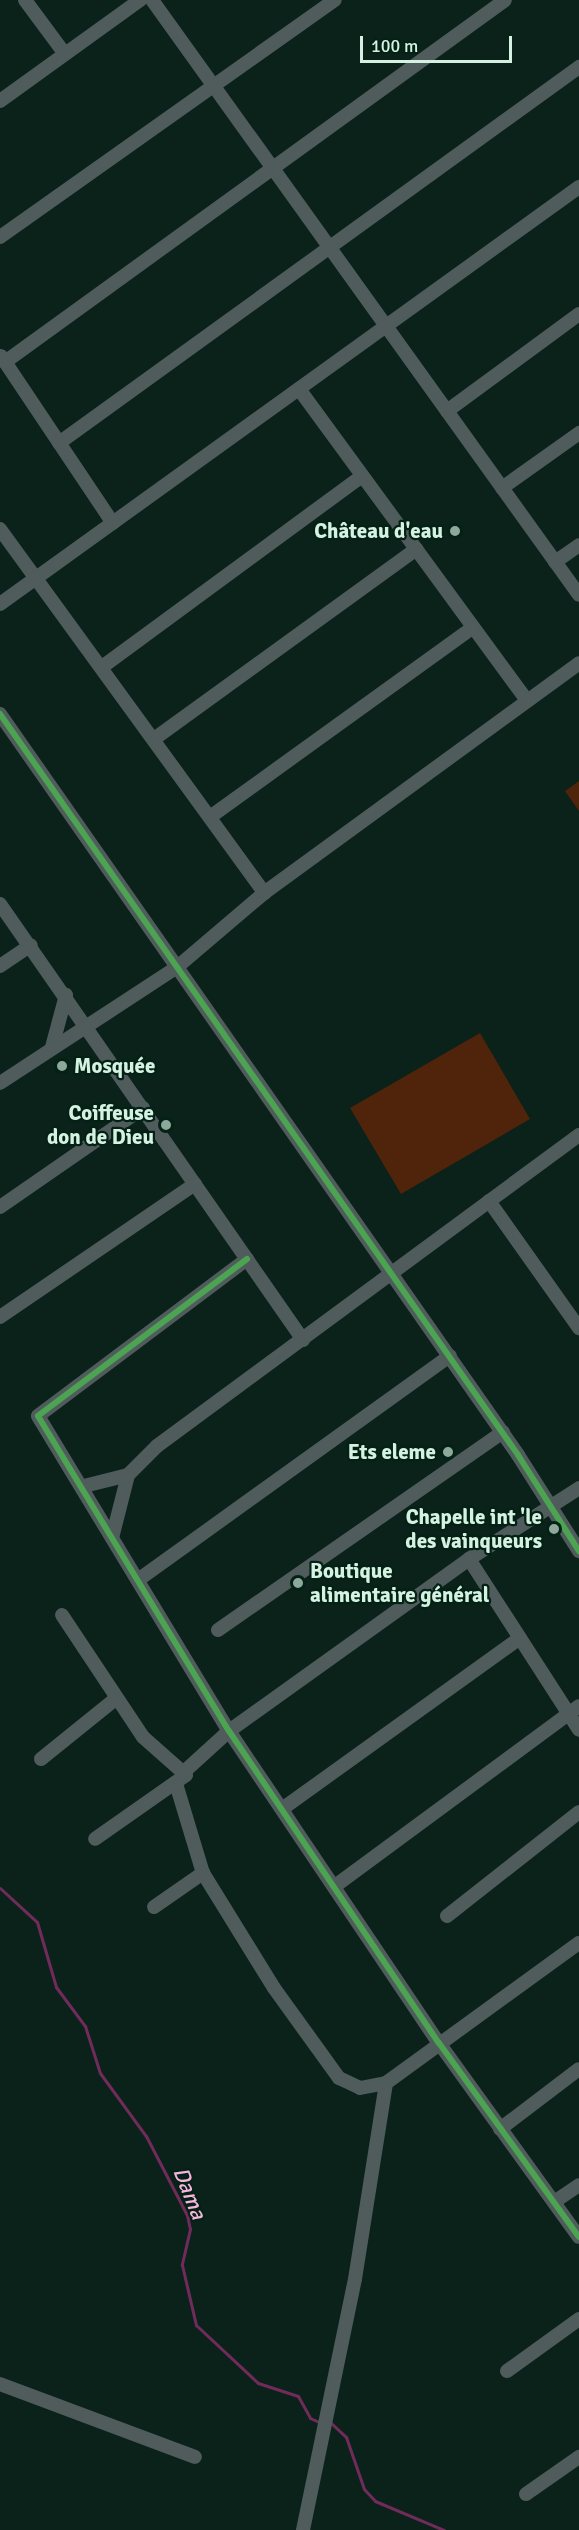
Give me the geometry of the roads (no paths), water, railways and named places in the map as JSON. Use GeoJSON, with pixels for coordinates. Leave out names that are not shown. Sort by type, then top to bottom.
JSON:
{"type":"FeatureCollection","features":[{"type":"Feature","properties":{"kind":"street"},"geometry":{"type":"LineString","coordinates":[[25,0],[65,54]]}},
{"type":"Feature","properties":{"kind":"street"},"geometry":{"type":"LineString","coordinates":[[0,101],[140,0]]}},
{"type":"Feature","properties":{"kind":"street"},"geometry":{"type":"LineString","coordinates":[[152,0],[579,595]]}},
{"type":"Feature","properties":{"kind":"street"},"geometry":{"type":"LineString","coordinates":[[0,237],[335,0]]}},
{"type":"Feature","properties":{"kind":"street"},"geometry":{"type":"LineString","coordinates":[[113,523],[3,358],[273,168],[505,0]]}},
{"type":"Feature","properties":{"kind":"street"},"geometry":{"type":"LineString","coordinates":[[59,443],[328,245],[579,67]]}},
{"type":"Feature","properties":{"kind":"street"},"geometry":{"type":"LineString","coordinates":[[0,604],[579,187]]}},
{"type":"Feature","properties":{"kind":"street"},"geometry":{"type":"LineString","coordinates":[[447,411],[579,314]]}},
{"type":"Feature","properties":{"kind":"street"},"geometry":{"type":"LineString","coordinates":[[299,389],[527,701]]}},
{"type":"Feature","properties":{"kind":"street"},"geometry":{"type":"LineString","coordinates":[[502,488],[579,433]]}},
{"type":"Feature","properties":{"kind":"street"},"geometry":{"type":"LineString","coordinates":[[102,666],[362,476]]}},
{"type":"Feature","properties":{"kind":"street"},"geometry":{"type":"LineString","coordinates":[[0,529],[102,666],[264,893]]}},
{"type":"Feature","properties":{"kind":"street"},"geometry":{"type":"LineString","coordinates":[[555,562],[579,545]]}},
{"type":"Feature","properties":{"kind":"street"},"geometry":{"type":"LineString","coordinates":[[154,739],[416,549]]}},
{"type":"Feature","properties":{"kind":"street"},"geometry":{"type":"LineString","coordinates":[[210,817],[472,628]]}},
{"type":"Feature","properties":{"kind":"street"},"geometry":{"type":"LineString","coordinates":[[0,1083],[85,1023],[176,968],[264,893],[579,663]]}},
{"type":"Feature","properties":{"kind":"street"},"geometry":{"type":"LineString","coordinates":[[0,714],[388,1273],[503,1432],[550,1510],[579,1551]]}},
{"type":"Feature","properties":{"kind":"street"},"geometry":{"type":"LineString","coordinates":[[0,904],[66,995],[303,1340]]}},
{"type":"Feature","properties":{"kind":"street"},"geometry":{"type":"LineString","coordinates":[[0,966],[31,945]]}},
{"type":"Feature","properties":{"kind":"street"},"geometry":{"type":"LineString","coordinates":[[52,1047],[66,995]]}},
{"type":"Feature","properties":{"kind":"street"},"geometry":{"type":"LineString","coordinates":[[0,1207],[143,1108]]}},
{"type":"Feature","properties":{"kind":"street"},"geometry":{"type":"LineString","coordinates":[[112,1538],[128,1475],[157,1446],[303,1340],[388,1273],[576,1142]]}},
{"type":"Feature","properties":{"kind":"street"},"geometry":{"type":"LineString","coordinates":[[0,1317],[195,1184]]}},
{"type":"Feature","properties":{"kind":"street"},"geometry":{"type":"LineString","coordinates":[[489,1201],[579,1328]]}},
{"type":"Feature","properties":{"kind":"street"},"geometry":{"type":"LineString","coordinates":[[247,1258],[39,1411],[112,1538],[229,1731],[439,2043],[579,2237]]}},
{"type":"Feature","properties":{"kind":"street"},"geometry":{"type":"LineString","coordinates":[[138,1580],[450,1356]]}},
{"type":"Feature","properties":{"kind":"street"},"geometry":{"type":"LineString","coordinates":[[218,1630],[503,1432]]}},
{"type":"Feature","properties":{"kind":"street"},"geometry":{"type":"LineString","coordinates":[[84,1486],[128,1475]]}},
{"type":"Feature","properties":{"kind":"street"},"geometry":{"type":"LineString","coordinates":[[185,1771],[229,1731],[469,1558],[550,1510],[579,1488]]}},
{"type":"Feature","properties":{"kind":"street"},"geometry":{"type":"LineString","coordinates":[[469,1558],[520,1638],[574,1709],[579,1730]]}},
{"type":"Feature","properties":{"kind":"street"},"geometry":{"type":"LineString","coordinates":[[62,1615],[114,1700],[142,1737],[185,1771],[186,1779],[177,1786],[95,1839]]}},
{"type":"Feature","properties":{"kind":"street"},"geometry":{"type":"LineString","coordinates":[[282,1809],[520,1638]]}},
{"type":"Feature","properties":{"kind":"street"},"geometry":{"type":"LineString","coordinates":[[42,1759],[114,1700]]}},
{"type":"Feature","properties":{"kind":"street"},"geometry":{"type":"LineString","coordinates":[[335,1886],[574,1709]]}},
{"type":"Feature","properties":{"kind":"street"},"geometry":{"type":"LineString","coordinates":[[177,1786],[203,1873],[274,1988],[339,2078],[360,2088],[386,2083],[579,1942]]}},
{"type":"Feature","properties":{"kind":"street"},"geometry":{"type":"LineString","coordinates":[[447,1916],[579,1812]]}},
{"type":"Feature","properties":{"kind":"street"},"geometry":{"type":"LineString","coordinates":[[154,1907],[203,1873]]}},
{"type":"Feature","properties":{"kind":"street"},"geometry":{"type":"LineString","coordinates":[[501,2129],[579,2069]]}},
{"type":"Feature","properties":{"kind":"street"},"geometry":{"type":"LineString","coordinates":[[303,2530],[331,2406],[386,2083]]}},
{"type":"Feature","properties":{"kind":"street"},"geometry":{"type":"LineString","coordinates":[[554,2202],[579,2185]]}},
{"type":"Feature","properties":{"kind":"street"},"geometry":{"type":"LineString","coordinates":[[507,2371],[579,2319]]}},
{"type":"Feature","properties":{"kind":"street"},"geometry":{"type":"LineString","coordinates":[[0,2384],[195,2457]]}},
{"type":"Feature","properties":{"kind":"street"},"geometry":{"type":"LineString","coordinates":[[526,2494],[579,2457]]}},
{"type":"Feature","properties":{"kind":"waterway","name":"Dama"},"geometry":{"type":"LineString","coordinates":[[0,1888],[37,1922],[56,1987],[85,2026],[100,2073],[146,2136],[187,2215],[190,2229],[182,2265],[196,2325],[258,2383],[298,2396],[310,2418],[321,2423]]}},
{"type":"Feature","properties":{"kind":"waterway","name":"Dama"},"geometry":{"type":"LineString","coordinates":[[331,2423],[346,2437],[364,2489],[375,2501],[444,2530]]}},
{"type":"Feature","properties":{"kind":"place","name":"Château d'eau"},"geometry":{"type":"Point","coordinates":[455,531]}},
{"type":"Feature","properties":{"kind":"place","name":"Mosquée"},"geometry":{"type":"Point","coordinates":[62,1066]}},
{"type":"Feature","properties":{"kind":"place","name":"Coiffeuse don de Dieu"},"geometry":{"type":"Point","coordinates":[166,1125]}},
{"type":"Feature","properties":{"kind":"place","name":"Ets eleme"},"geometry":{"type":"Point","coordinates":[448,1452]}},
{"type":"Feature","properties":{"kind":"place","name":"Chapelle int 'le des vainqueurs"},"geometry":{"type":"Point","coordinates":[554,1529]}},
{"type":"Feature","properties":{"kind":"place","name":"Boutique alimentaire général"},"geometry":{"type":"Point","coordinates":[298,1583]}}]}
